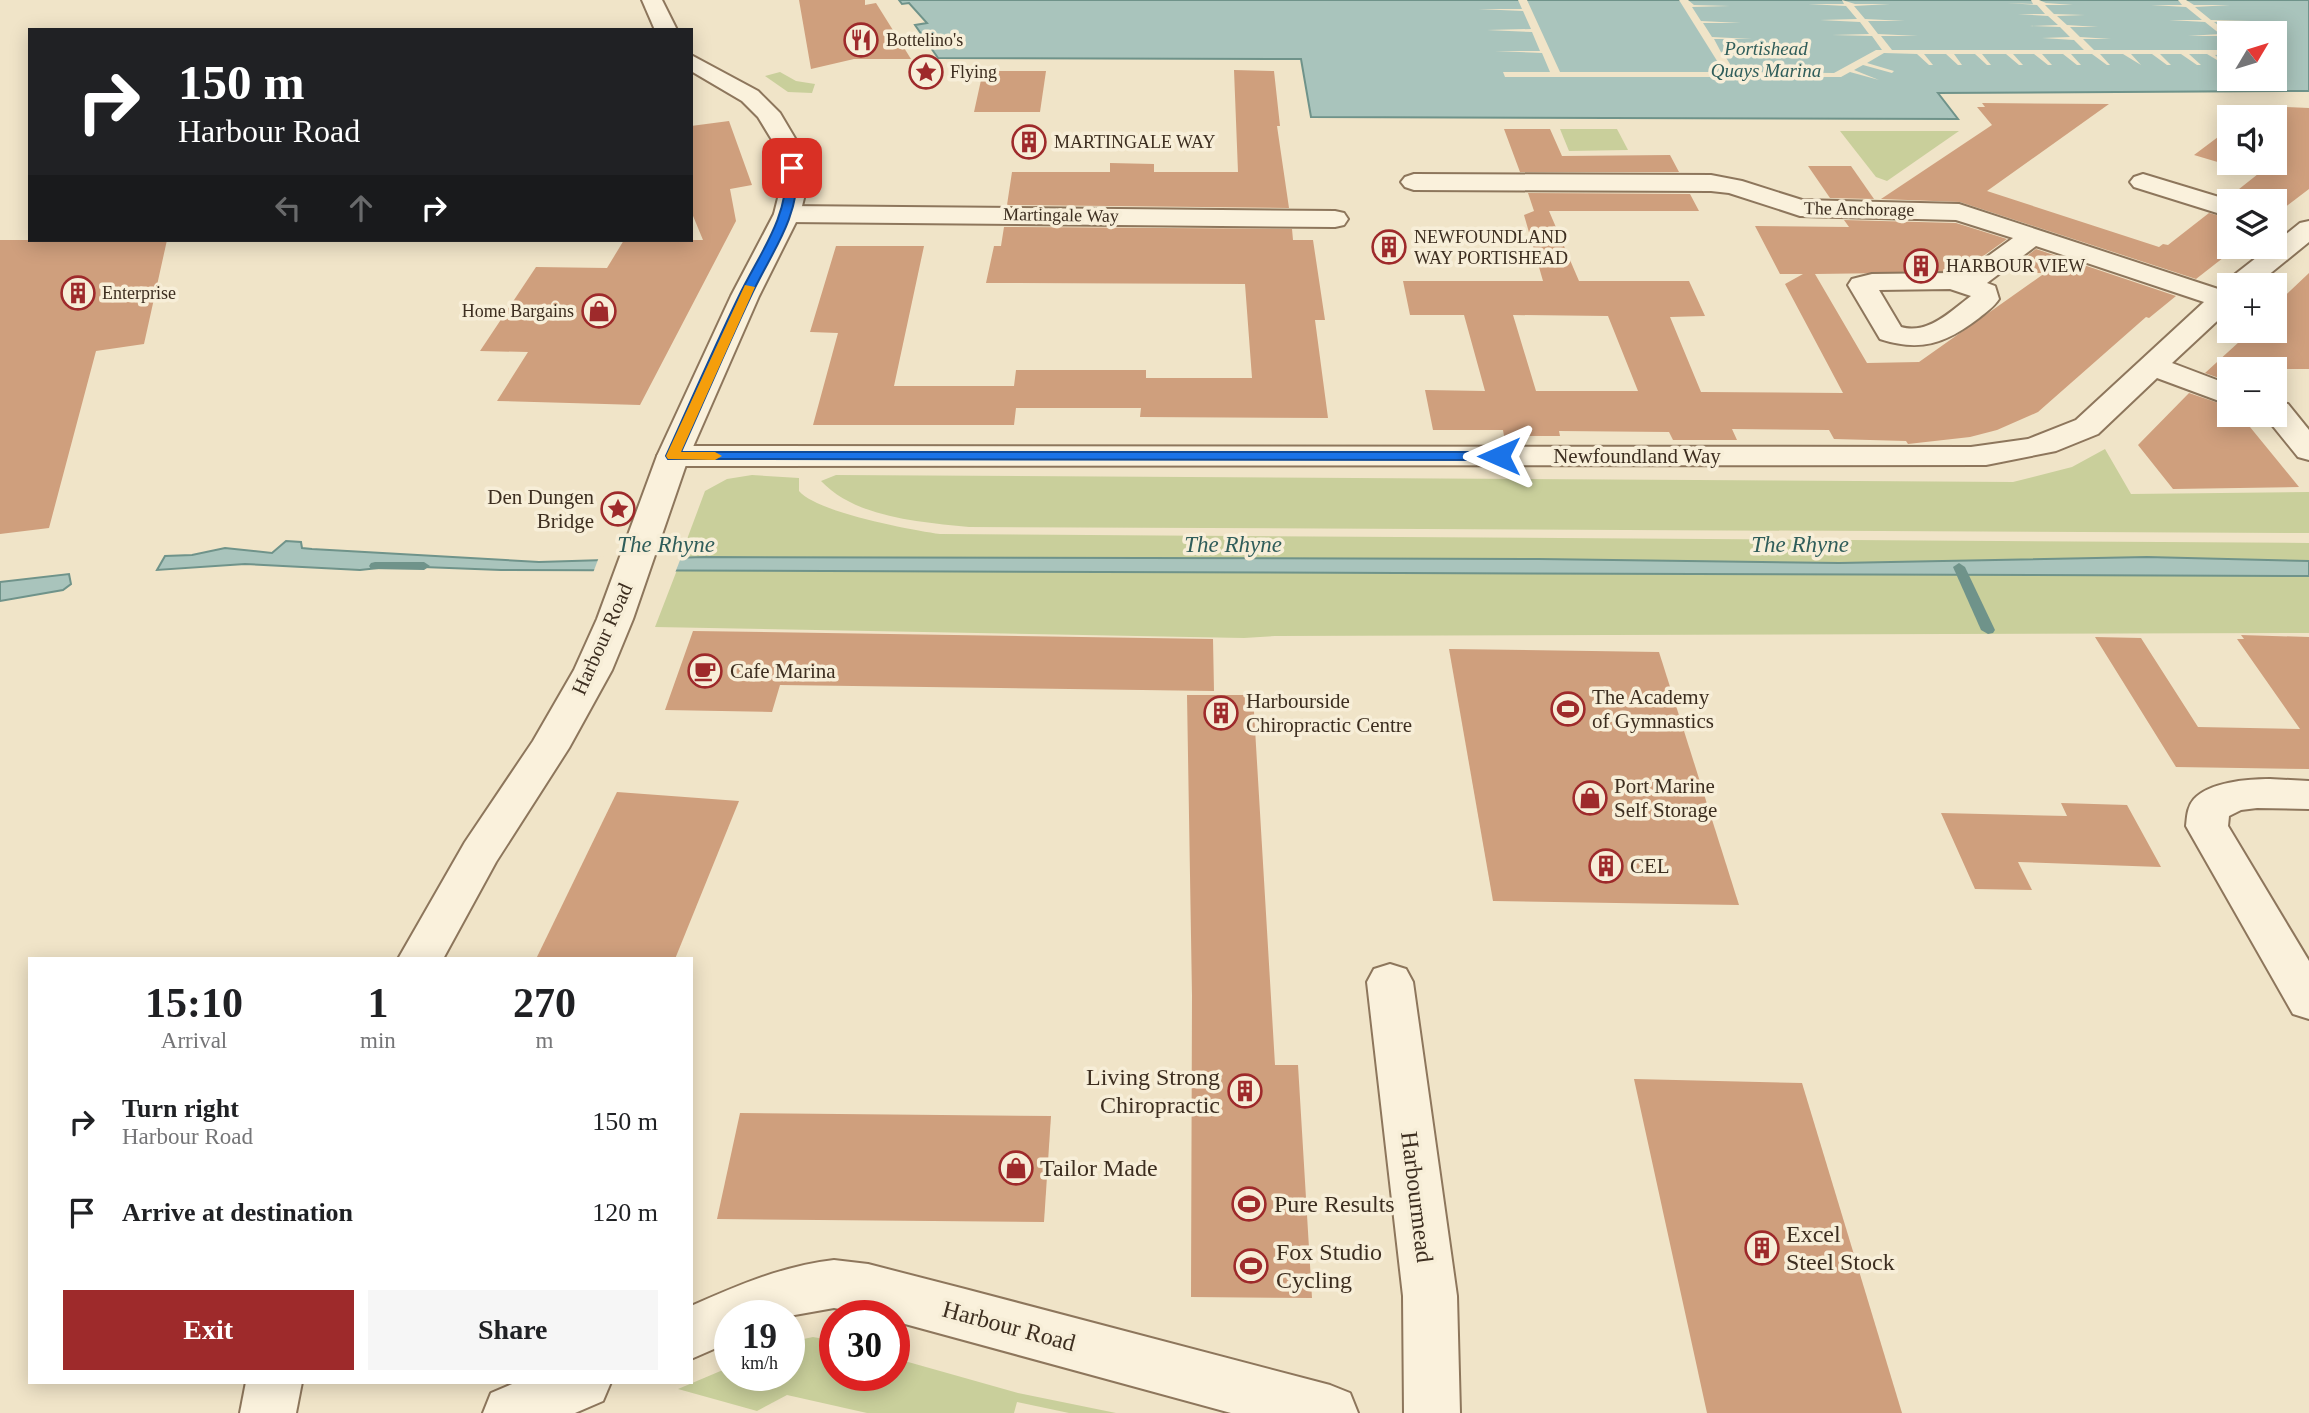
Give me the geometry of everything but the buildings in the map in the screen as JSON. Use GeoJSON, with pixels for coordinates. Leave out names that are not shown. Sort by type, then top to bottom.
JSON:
{"type":"FeatureCollection","features":[{"type":"Feature","properties":{"kind":"street"},"geometry":{"type":"LineString","coordinates":[[652,0],[665,28]]}},
{"type":"Feature","properties":{"kind":"street","name":"Harbour Road"},"geometry":{"type":"LineString","coordinates":[[421,957],[480,853],[549,748],[593,670],[615,619],[673,456],[745,296],[787,214],[792,194],[792,168],[787,147],[768,113],[750,96],[693,63]]}},
{"type":"Feature","properties":{"kind":"street"},"geometry":{"type":"LineString","coordinates":[[2143,181],[2217,205]]}},
{"type":"Feature","properties":{"kind":"street","name":"The Anchorage"},"geometry":{"type":"LineString","coordinates":[[1414,182],[1479,193],[1722,184],[1800,208],[1950,211],[2217,289]]}},
{"type":"Feature","properties":{"kind":"street","name":"Martingale Way"},"geometry":{"type":"LineString","coordinates":[[787,214],[1335,219]]}},
{"type":"Feature","properties":{"kind":"street"},"geometry":{"type":"LineString","coordinates":[[2287,229],[2307,239]]}},
{"type":"Feature","properties":{"kind":"street"},"geometry":{"type":"LineString","coordinates":[[1967,285],[2034,236]]}},
{"type":"Feature","properties":{"kind":"street","name":"Newfoundland Way"},"geometry":{"type":"LineString","coordinates":[[2253,273],[2281,249],[2307,239]]}},
{"type":"Feature","properties":{"kind":"street","name":"Newfoundland Way"},"geometry":{"type":"LineString","coordinates":[[673,456],[1970,457],[2008,454],[2065,439],[2087,427],[2217,305]]}},
{"type":"Feature","properties":{"kind":"street"},"geometry":{"type":"LineString","coordinates":[[2152,366],[2217,391]]}},
{"type":"Feature","properties":{"kind":"street"},"geometry":{"type":"LineString","coordinates":[[2287,410],[2309,411]]}},
{"type":"Feature","properties":{"kind":"street"},"geometry":{"type":"LineString","coordinates":[[2287,423],[2309,450]]}},
{"type":"Feature","properties":{"kind":"street"},"geometry":{"type":"LineString","coordinates":[[2309,795],[2243,793],[2222,799],[2209,809],[2207,826],[2309,1001]]}},
{"type":"Feature","properties":{"kind":"street","name":"Harbourmead"},"geometry":{"type":"LineString","coordinates":[[1390,982],[1430,1296],[1432,1413]]}},
{"type":"Feature","properties":{"kind":"street","name":"Harbour Road"},"geometry":{"type":"LineString","coordinates":[[693,1332],[769,1297],[801,1288],[834,1284],[868,1289],[965,1314],[1330,1413]]}},
{"type":"Feature","properties":{"kind":"street"},"geometry":{"type":"LineString","coordinates":[[268,1413],[274,1384]]}},
{"type":"Feature","properties":{"kind":"street"},"geometry":{"type":"LineString","coordinates":[[511,1413],[578,1384]]}},
{"type":"Feature","properties":{"kind":"green space"},"geometry":{"type":"Polygon","coordinates":[[[780,72],[796,81],[815,84],[812,93],[788,92],[765,76],[780,72]]]}},
{"type":"Feature","properties":{"kind":"green space"},"geometry":{"type":"Polygon","coordinates":[[[1560,129],[1617,129],[1628,150],[1569,151],[1560,129]]]}},
{"type":"Feature","properties":{"kind":"green space"},"geometry":{"type":"Polygon","coordinates":[[[1840,131],[1959,131],[1887,181],[1876,177],[1840,131]]]}},
{"type":"Feature","properties":{"kind":"green space"},"geometry":{"type":"Polygon","coordinates":[[[2105,449],[2131,494],[2309,492],[2309,533],[969,527],[910,520],[870,510],[835,493],[821,481],[836,475],[2013,482],[2072,467],[2105,449]]]}},
{"type":"Feature","properties":{"kind":"green space"},"geometry":{"type":"Polygon","coordinates":[[[752,475],[799,478],[799,491],[824,506],[865,519],[940,534],[2309,543],[2309,561],[2147,557],[1839,563],[1539,559],[680,558],[705,491],[727,479],[752,475]]]}},
{"type":"Feature","properties":{"kind":"green space"},"geometry":{"type":"Polygon","coordinates":[[[677,570],[2309,576],[2309,633],[1244,638],[655,627],[677,570]]]}},
{"type":"Feature","properties":{"kind":"green space"},"geometry":{"type":"Polygon","coordinates":[[[813,1337],[819,1338],[819,1391],[910,1391],[910,1363],[1018,1393],[1116,1413],[1069,1413],[1017,1402],[1014,1413],[867,1413],[787,1395],[757,1411],[678,1389],[714,1374],[714,1391],[805,1391],[805,1339],[813,1337]]]}},
{"type":"Feature","properties":{"kind":"water","name":"Portishead Quays Marina"},"geometry":{"type":"Polygon","coordinates":[[[899,0],[2309,0],[2309,91],[1938,93],[1958,119],[1311,117],[1301,59],[938,58],[915,25],[927,23],[909,3],[902,4],[899,0]]]}},
{"type":"Feature","properties":{"kind":"water"},"geometry":{"type":"Polygon","coordinates":[[[286,541],[301,542],[302,548],[312,549],[539,562],[704,557],[1539,559],[1839,563],[2147,557],[2309,561],[2309,576],[501,570],[397,566],[360,570],[245,564],[157,570],[165,556],[192,555],[225,548],[272,553],[286,541]]]}},
{"type":"Feature","properties":{"kind":"water"},"geometry":{"type":"Polygon","coordinates":[[[69,574],[71,584],[63,590],[0,601],[0,582],[69,574]]]}},
{"type":"Feature","properties":{"kind":"pier"},"geometry":{"type":"Polygon","coordinates":[[[1518,0],[1527,0],[1560,72],[1724,72],[1679,0],[1688,0],[1694,5],[1730,6],[1692,7],[1701,21],[1741,23],[1703,23],[1712,37],[1752,39],[1714,39],[1722,54],[1763,54],[1725,56],[1735,72],[1834,73],[1876,50],[1882,50],[1872,36],[1832,35],[1869,34],[1860,22],[1820,20],[1857,19],[1846,6],[1808,4],[1844,4],[1842,0],[1855,4],[1890,4],[1854,6],[1865,19],[1905,21],[1868,21],[1878,34],[1918,36],[1881,36],[1892,50],[2084,50],[2074,40],[2042,38],[2070,37],[2060,27],[2030,26],[2058,25],[2048,16],[2018,14],[2045,14],[2037,5],[2007,3],[2033,4],[2031,0],[2039,0],[2073,5],[2045,5],[2054,14],[2085,15],[2057,16],[2067,25],[2098,27],[2070,27],[2080,37],[2111,39],[2083,39],[2094,50],[2217,50],[2217,60],[2207,54],[2189,54],[2201,65],[2197,65],[2181,54],[2160,54],[2171,65],[2167,65],[2152,54],[2131,54],[2141,65],[2123,54],[2100,54],[2110,65],[2107,65],[2092,54],[2071,54],[2081,65],[2077,65],[2063,54],[2042,54],[2052,65],[2048,65],[2034,54],[2013,54],[2023,65],[2019,65],[2006,54],[1982,54],[1991,65],[1987,65],[1975,54],[1954,54],[1962,65],[1958,65],[1946,54],[1924,54],[1933,65],[1929,65],[1917,54],[1884,53],[1867,63],[1894,71],[1892,73],[1863,65],[1854,70],[1879,80],[1850,72],[1841,77],[1505,77],[1503,72],[1550,72],[1542,53],[1495,51],[1540,51],[1532,32],[1487,30],[1531,29],[1523,11],[1478,9],[1522,9],[1518,0]]]}},
{"type":"Feature","properties":{"kind":"pier"},"geometry":{"type":"Polygon","coordinates":[[[2178,0],[2186,0],[2194,5],[2230,5],[2195,7],[2211,20],[2251,21],[2217,21],[2214,22],[2217,24],[2217,32],[2205,22],[2169,20],[2202,20],[2186,7],[2151,5],[2182,5],[2178,0]]]}},
{"type":"Feature","properties":{"kind":"pier"},"geometry":{"type":"Polygon","coordinates":[[[682,555],[675,573],[593,573],[599,557],[682,555]]]}},
{"type":"Feature","properties":{"kind":"waterway","name":"The Rhyne"},"geometry":{"type":"LineString","coordinates":[[375,566],[424,566]]}},
{"type":"Feature","properties":{"kind":"waterway"},"geometry":{"type":"LineString","coordinates":[[1959,567],[1988,630]]}},
{"type":"Feature","properties":{"kind":"slow traffic"},"geometry":{"type":"LineString","coordinates":[[715,456],[673,456],[749,287]]}},
{"type":"Feature","properties":{"kind":"place","name":"Bottelino's"},"geometry":{"type":"Point","coordinates":[861,40]}},
{"type":"Feature","properties":{"kind":"place","name":"Flying"},"geometry":{"type":"Point","coordinates":[926,72]}},
{"type":"Feature","properties":{"kind":"place","name":"MARTINGALE WAY"},"geometry":{"type":"Point","coordinates":[1029,142]}},
{"type":"Feature","properties":{"kind":"place","name":"NEWFOUNDLAND WAY PORTISHEAD"},"geometry":{"type":"Point","coordinates":[1389,247]}},
{"type":"Feature","properties":{"kind":"place","name":"HARBOUR VIEW"},"geometry":{"type":"Point","coordinates":[1921,266]}},
{"type":"Feature","properties":{"kind":"place","name":"Enterprise"},"geometry":{"type":"Point","coordinates":[78,293]}},
{"type":"Feature","properties":{"kind":"place","name":"Home Bargains"},"geometry":{"type":"Point","coordinates":[599,311]}},
{"type":"Feature","properties":{"kind":"place","name":"Den Dungen Bridge"},"geometry":{"type":"Point","coordinates":[618,509]}},
{"type":"Feature","properties":{"kind":"place","name":"Cafe Marina"},"geometry":{"type":"Point","coordinates":[705,671]}},
{"type":"Feature","properties":{"kind":"place","name":"The Academy of Gymnastics"},"geometry":{"type":"Point","coordinates":[1568,709]}},
{"type":"Feature","properties":{"kind":"place","name":"Harbourside Chiropractic Centre"},"geometry":{"type":"Point","coordinates":[1221,713]}},
{"type":"Feature","properties":{"kind":"place","name":"Port Marine Self Storage"},"geometry":{"type":"Point","coordinates":[1590,798]}},
{"type":"Feature","properties":{"kind":"place","name":"CEL"},"geometry":{"type":"Point","coordinates":[1606,866]}},
{"type":"Feature","properties":{"kind":"place","name":"Living Strong Chiropractic"},"geometry":{"type":"Point","coordinates":[1245,1091]}},
{"type":"Feature","properties":{"kind":"place","name":"Tailor Made"},"geometry":{"type":"Point","coordinates":[1016,1168]}},
{"type":"Feature","properties":{"kind":"place","name":"Pure Results"},"geometry":{"type":"Point","coordinates":[1249,1204]}},
{"type":"Feature","properties":{"kind":"place","name":"Excel Steel Stock"},"geometry":{"type":"Point","coordinates":[1762,1248]}},
{"type":"Feature","properties":{"kind":"place","name":"Fox Studio Cycling"},"geometry":{"type":"Point","coordinates":[1251,1266]}},
{"type":"Feature","properties":{"kind":"route"},"geometry":{"type":"LineString","coordinates":[[792,168],[792,194],[787,214],[745,296],[673,456],[1499,456]]}}]}
